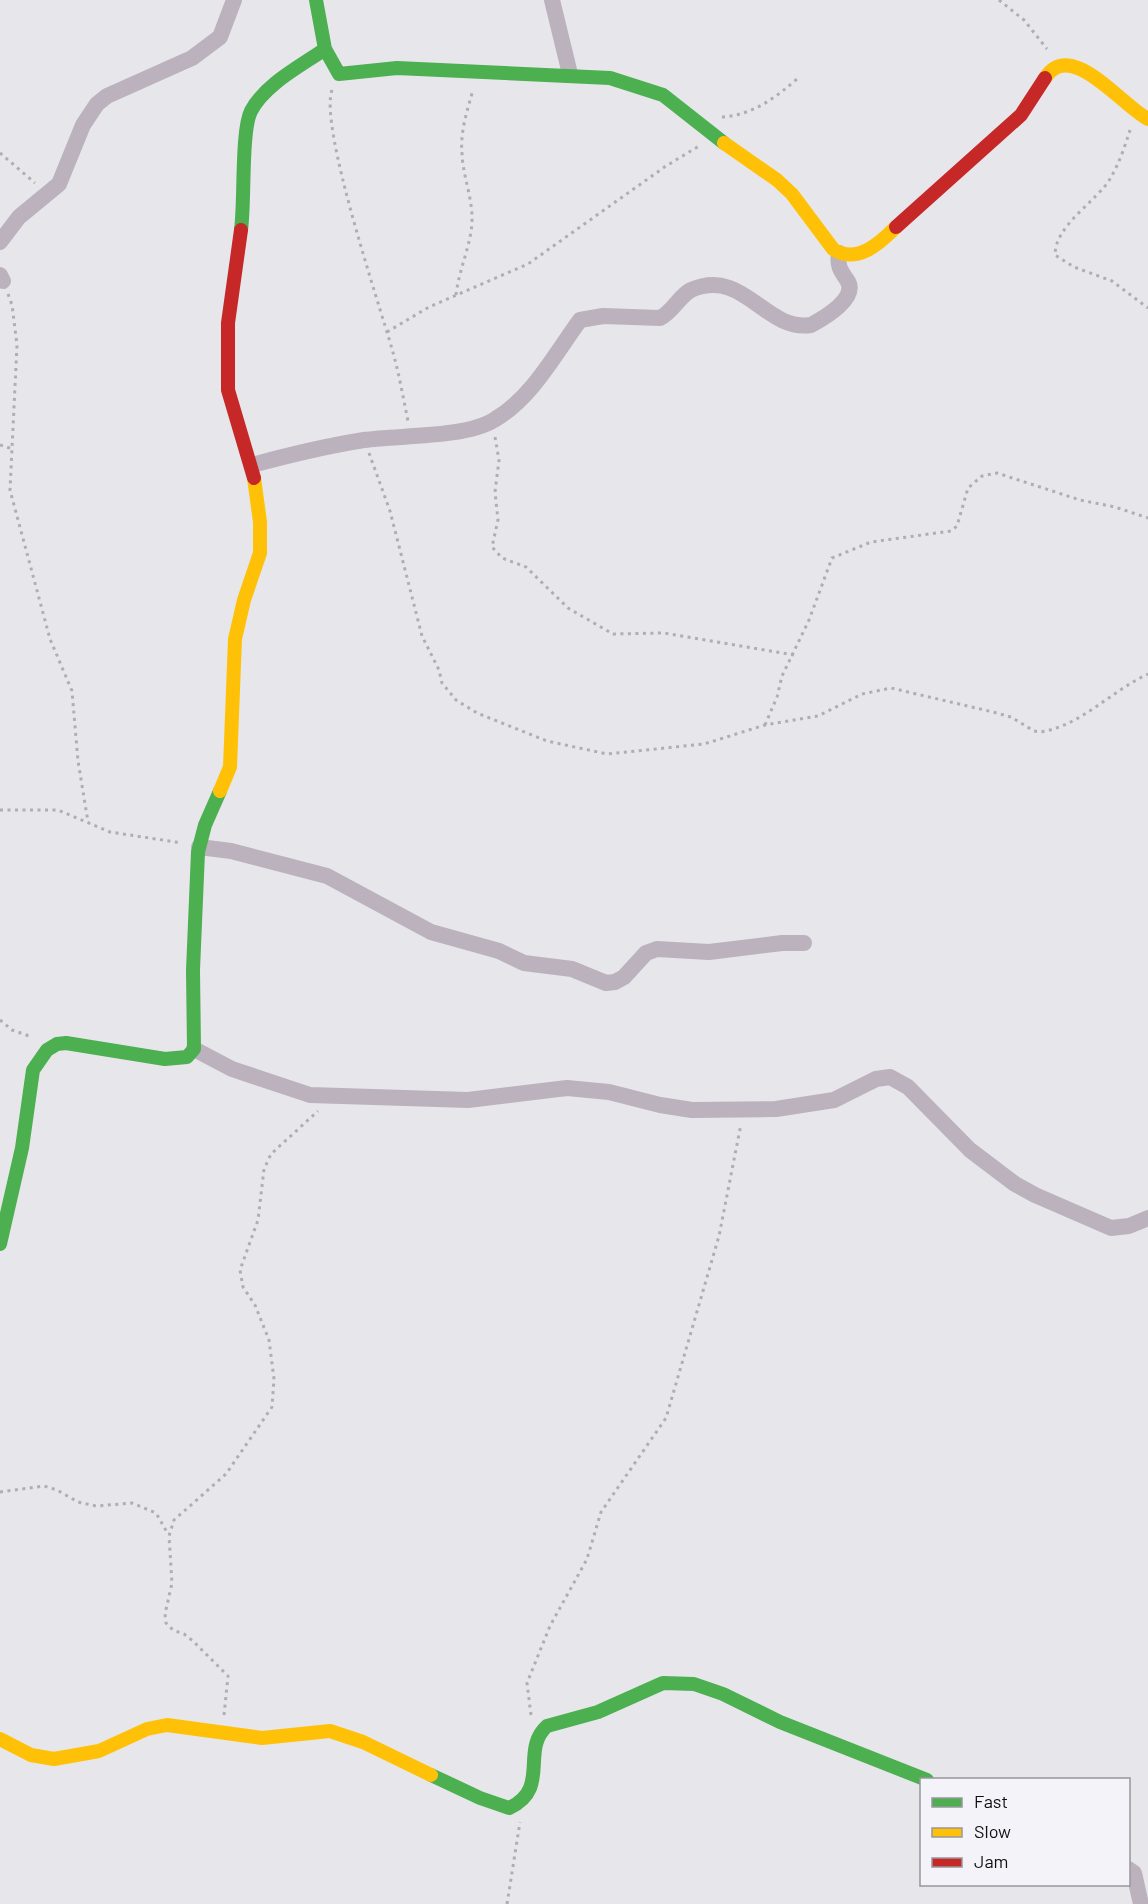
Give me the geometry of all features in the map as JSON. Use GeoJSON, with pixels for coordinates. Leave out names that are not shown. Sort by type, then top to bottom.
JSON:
{"type":"FeatureCollection","features":[{"type":"Feature","properties":{"kind":"street"},"geometry":{"type":"LineString","coordinates":[[0,242],[19,217],[59,184],[83,125],[97,104],[107,96],[192,58],[220,37],[234,0]]}},
{"type":"Feature","properties":{"kind":"street"},"geometry":{"type":"LineString","coordinates":[[316,0],[325,49],[339,74],[397,68],[570,74],[610,78],[663,95],[777,180],[792,194],[822,238],[839,253],[854,254],[875,248],[917,207],[1021,115],[1043,80],[1061,63],[1073,65],[1098,80],[1135,112],[1148,119]]}},
{"type":"Feature","properties":{"kind":"street"},"geometry":{"type":"LineString","coordinates":[[552,0],[570,74]]}},
{"type":"Feature","properties":{"kind":"street"},"geometry":{"type":"LineString","coordinates":[[0,1244],[21,1157],[33,1070],[39,1059],[57,1044],[66,1043],[165,1059],[187,1058],[195,1049],[193,970],[199,847],[205,825],[230,767],[236,639],[241,608],[260,553],[260,522],[252,465],[228,390],[228,323],[246,204],[247,122],[252,109],[268,90],[325,49]]}},
{"type":"Feature","properties":{"kind":"street"},"geometry":{"type":"LineString","coordinates":[[252,465],[364,440],[455,431],[495,420],[535,383],[583,319],[603,316],[660,318],[689,291],[714,286],[732,287],[771,314],[805,326],[811,325],[844,302],[848,294],[849,285],[837,263],[839,253]]}},
{"type":"Feature","properties":{"kind":"street"},"geometry":{"type":"LineString","coordinates":[[199,847],[231,851],[318,873],[431,932],[499,951],[524,963],[572,969],[606,983],[615,982],[624,977],[646,953],[657,949],[709,952],[782,943],[804,943]]}},
{"type":"Feature","properties":{"kind":"street"},"geometry":{"type":"LineString","coordinates":[[195,1049],[232,1069],[310,1095],[468,1100],[567,1089],[609,1092],[660,1105],[692,1110],[744,1110],[808,1106],[834,1100],[876,1079],[890,1077],[908,1087],[970,1150],[1005,1177],[1035,1195],[1111,1228],[1129,1226],[1148,1218]]}},
{"type":"Feature","properties":{"kind":"street"},"geometry":{"type":"LineString","coordinates":[[0,1739],[31,1755],[54,1759],[99,1751],[147,1730],[167,1725],[262,1738],[310,1732],[342,1733],[496,1805],[509,1808],[521,1803],[533,1784],[535,1748],[541,1732],[557,1721],[580,1718],[663,1683],[676,1681],[723,1694],[780,1722],[924,1778]]}},
{"type":"Feature","properties":{"kind":"street"},"geometry":{"type":"LineString","coordinates":[[1130,1870],[1134,1873],[1141,1904]]}},
{"type":"Feature","properties":{"kind":"path"},"geometry":{"type":"LineString","coordinates":[[999,0],[1029,26],[1061,63]]}},
{"type":"Feature","properties":{"kind":"path"},"geometry":{"type":"LineString","coordinates":[[456,295],[458,275],[472,223],[461,151],[462,132],[478,71]]}},
{"type":"Feature","properties":{"kind":"path"},"geometry":{"type":"LineString","coordinates":[[339,74],[331,94],[331,122],[347,190],[387,332],[411,435]]}},
{"type":"Feature","properties":{"kind":"path"},"geometry":{"type":"LineString","coordinates":[[702,124],[707,118],[746,114],[782,92],[797,79]]}},
{"type":"Feature","properties":{"kind":"path"},"geometry":{"type":"LineString","coordinates":[[1135,112],[1126,142],[1110,180],[1085,205],[1059,239],[1055,255],[1074,267],[1112,281],[1148,308]]}},
{"type":"Feature","properties":{"kind":"path"},"geometry":{"type":"LineString","coordinates":[[387,332],[409,317],[528,264],[666,166],[715,136]]}},
{"type":"Feature","properties":{"kind":"path"},"geometry":{"type":"LineString","coordinates":[[0,153],[48,194]]}},
{"type":"Feature","properties":{"kind":"path"},"geometry":{"type":"LineString","coordinates":[[2,278],[12,305],[18,345],[11,497],[50,639],[72,691],[78,761],[88,822]]}},
{"type":"Feature","properties":{"kind":"path"},"geometry":{"type":"LineString","coordinates":[[495,420],[499,460],[495,492],[498,520],[492,543],[502,558],[526,567],[568,608],[613,633],[664,633],[794,655]]}},
{"type":"Feature","properties":{"kind":"path"},"geometry":{"type":"LineString","coordinates":[[364,440],[390,511],[422,636],[442,683],[456,700],[477,713],[547,741],[607,754],[675,749],[704,744],[765,725],[818,716],[862,694],[891,688],[1011,717],[1034,731],[1041,732],[1084,715],[1119,688],[1148,674]]}},
{"type":"Feature","properties":{"kind":"path"},"geometry":{"type":"LineString","coordinates":[[0,445],[13,449]]}},
{"type":"Feature","properties":{"kind":"path"},"geometry":{"type":"LineString","coordinates":[[765,725],[777,697],[782,676],[794,655],[832,558],[871,542],[951,531],[957,526],[968,488],[982,476],[1007,474],[1080,500],[1115,507],[1148,518]]}},
{"type":"Feature","properties":{"kind":"path"},"geometry":{"type":"LineString","coordinates":[[0,810],[58,810],[110,832],[199,847]]}},
{"type":"Feature","properties":{"kind":"path"},"geometry":{"type":"LineString","coordinates":[[0,1020],[12,1030],[57,1044]]}},
{"type":"Feature","properties":{"kind":"path"},"geometry":{"type":"LineString","coordinates":[[221,1732],[228,1676],[193,1641],[184,1634],[172,1630],[166,1623],[165,1614],[172,1583],[169,1536],[174,1520],[226,1474],[272,1407],[274,1379],[269,1340],[255,1305],[243,1287],[240,1278],[242,1264],[258,1220],[264,1168],[271,1154],[306,1120],[339,1096]]}},
{"type":"Feature","properties":{"kind":"path"},"geometry":{"type":"LineString","coordinates":[[541,1732],[528,1706],[527,1683],[532,1665],[564,1597],[586,1559],[602,1512],[666,1418],[719,1236],[744,1110]]}},
{"type":"Feature","properties":{"kind":"path"},"geometry":{"type":"LineString","coordinates":[[0,1492],[44,1486],[57,1490],[78,1502],[96,1506],[132,1503],[156,1513],[169,1536]]}},
{"type":"Feature","properties":{"kind":"path"},"geometry":{"type":"LineString","coordinates":[[507,1904],[521,1803]]}},
{"type":"Feature","properties":{"kind":"traffic: fast"},"geometry":{"type":"LineString","coordinates":[[316,0],[325,49],[339,74],[397,68],[610,78],[663,95],[724,143]]}},
{"type":"Feature","properties":{"kind":"traffic: fast"},"geometry":{"type":"LineString","coordinates":[[241,230],[244,150],[251,111],[257,101],[274,84],[325,49]]}},
{"type":"Feature","properties":{"kind":"traffic: fast"},"geometry":{"type":"LineString","coordinates":[[0,1244],[22,1148],[33,1070],[47,1050],[57,1044],[66,1043],[165,1059],[187,1057],[194,1049],[193,970],[198,852],[205,825],[220,791]]}},
{"type":"Feature","properties":{"kind":"traffic: fast"},"geometry":{"type":"LineString","coordinates":[[431,1775],[480,1798],[509,1808],[522,1800],[529,1791],[536,1746],[539,1736],[547,1726],[598,1712],[663,1683],[694,1684],[723,1694],[780,1722],[922,1778]]}},
{"type":"Feature","properties":{"kind":"traffic: slow"},"geometry":{"type":"LineString","coordinates":[[1045,78],[1056,68],[1068,66],[1082,70],[1096,78],[1148,119]]}},
{"type":"Feature","properties":{"kind":"traffic: slow"},"geometry":{"type":"LineString","coordinates":[[724,143],[777,180],[792,194],[833,249],[851,255],[868,250],[896,227]]}},
{"type":"Feature","properties":{"kind":"traffic: slow"},"geometry":{"type":"LineString","coordinates":[[220,791],[230,767],[235,639],[244,600],[260,553],[260,522],[254,478]]}},
{"type":"Feature","properties":{"kind":"traffic: slow"},"geometry":{"type":"LineString","coordinates":[[0,1739],[31,1755],[54,1759],[99,1751],[147,1729],[167,1725],[262,1738],[330,1731],[363,1742],[431,1775]]}},
{"type":"Feature","properties":{"kind":"traffic: jam"},"geometry":{"type":"LineString","coordinates":[[896,227],[1021,115],[1045,78]]}},
{"type":"Feature","properties":{"kind":"traffic: jam"},"geometry":{"type":"LineString","coordinates":[[241,230],[228,323],[228,390],[254,478]]}}]}
